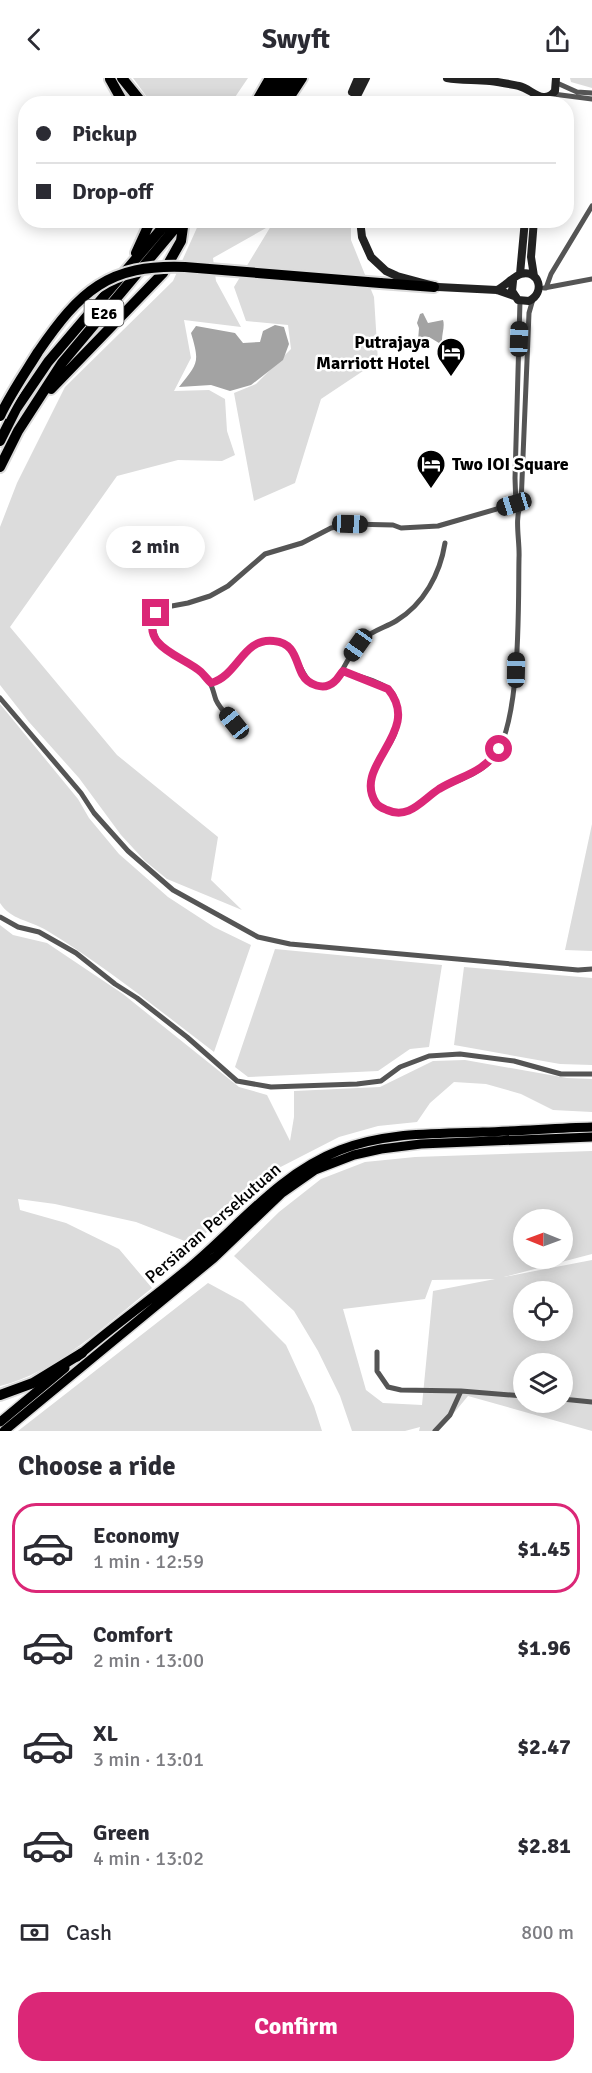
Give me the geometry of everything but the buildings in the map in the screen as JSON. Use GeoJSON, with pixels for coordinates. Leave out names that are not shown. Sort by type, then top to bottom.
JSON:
{"type":"FeatureCollection","features":[{"type":"Feature","properties":{"kind":"highway"},"geometry":{"type":"LineString","coordinates":[[116,78],[122,96]]}},
{"type":"Feature","properties":{"kind":"highway"},"geometry":{"type":"LineString","coordinates":[[116,78],[128,96]]}},
{"type":"Feature","properties":{"kind":"highway"},"geometry":{"type":"LineString","coordinates":[[116,78],[135,96]]}},
{"type":"Feature","properties":{"kind":"highway"},"geometry":{"type":"LineString","coordinates":[[260,96],[270,78]]}},
{"type":"Feature","properties":{"kind":"highway"},"geometry":{"type":"LineString","coordinates":[[269,96],[280,78]]}},
{"type":"Feature","properties":{"kind":"highway"},"geometry":{"type":"LineString","coordinates":[[283,96],[298,80]]}},
{"type":"Feature","properties":{"kind":"highway"},"geometry":{"type":"LineString","coordinates":[[289,96],[298,80]]}},
{"type":"Feature","properties":{"kind":"highway"},"geometry":{"type":"LineString","coordinates":[[129,267],[148,228]]}},
{"type":"Feature","properties":{"kind":"highway","name":"E26"},"geometry":{"type":"LineString","coordinates":[[0,441],[16,410],[48,362],[162,228]]}},
{"type":"Feature","properties":{"kind":"highway","name":"E26"},"geometry":{"type":"LineString","coordinates":[[0,467],[32,409],[62,363],[176,228]]}},
{"type":"Feature","properties":{"kind":"highway"},"geometry":{"type":"LineString","coordinates":[[32,409],[163,273],[181,241],[182,228]]}},
{"type":"Feature","properties":{"kind":"highway"},"geometry":{"type":"LineString","coordinates":[[0,416],[16,385],[57,325],[87,293],[123,273],[155,266],[185,267],[434,286]]}},
{"type":"Feature","properties":{"kind":"highway"},"geometry":{"type":"LineString","coordinates":[[0,1395],[33,1383],[82,1353]]}},
{"type":"Feature","properties":{"kind":"main road","name":"Persiaran Persekutuan"},"geometry":{"type":"LineString","coordinates":[[236,1232],[273,1189],[286,1179],[310,1164],[351,1146],[381,1138],[412,1135],[592,1127]]}},
{"type":"Feature","properties":{"kind":"main road","name":"Persiaran Persekutuan"},"geometry":{"type":"LineString","coordinates":[[6,1421],[187,1276],[292,1185],[315,1170],[354,1155],[421,1144],[592,1137]]}},
{"type":"Feature","properties":{"kind":"main road","name":"Persiaran Persekutuan"},"geometry":{"type":"LineString","coordinates":[[4,1431],[6,1421],[82,1353],[187,1276]]}},
{"type":"Feature","properties":{"kind":"street"},"geometry":{"type":"LineString","coordinates":[[447,78],[530,85],[536,96]]}},
{"type":"Feature","properties":{"kind":"street"},"geometry":{"type":"LineString","coordinates":[[353,96],[365,80]]}},
{"type":"Feature","properties":{"kind":"street"},"geometry":{"type":"LineString","coordinates":[[357,96],[365,80]]}},
{"type":"Feature","properties":{"kind":"street"},"geometry":{"type":"LineString","coordinates":[[551,96],[556,80],[577,92],[592,93]]}},
{"type":"Feature","properties":{"kind":"street"},"geometry":{"type":"LineString","coordinates":[[574,99],[592,99]]}},
{"type":"Feature","properties":{"kind":"street"},"geometry":{"type":"LineString","coordinates":[[343,671],[388,689],[396,701],[398,709],[396,732],[375,767],[370,781],[371,794],[378,806],[393,812],[411,810],[439,789],[479,770],[491,761],[499,749],[504,738],[516,670],[518,511],[521,504],[529,314],[533,299],[543,288],[592,206]]}},
{"type":"Feature","properties":{"kind":"street"},"geometry":{"type":"LineString","coordinates":[[361,228],[365,248],[378,265],[397,276],[434,286],[497,290],[517,298],[533,299]]}},
{"type":"Feature","properties":{"kind":"street"},"geometry":{"type":"LineString","coordinates":[[527,228],[531,267],[534,276],[543,288]]}},
{"type":"Feature","properties":{"kind":"street"},"geometry":{"type":"LineString","coordinates":[[518,511],[514,504],[517,298],[512,291],[530,228]]}},
{"type":"Feature","properties":{"kind":"street"},"geometry":{"type":"LineString","coordinates":[[497,290],[527,273],[534,276]]}},
{"type":"Feature","properties":{"kind":"street"},"geometry":{"type":"LineString","coordinates":[[543,288],[592,279]]}},
{"type":"Feature","properties":{"kind":"street"},"geometry":{"type":"LineString","coordinates":[[234,723],[217,703],[211,683],[201,672],[159,644],[154,636],[153,619],[161,608],[189,603],[210,596],[228,586],[265,554],[302,543],[331,528],[350,524],[393,525],[401,528],[438,526],[521,504]]}},
{"type":"Feature","properties":{"kind":"street"},"geometry":{"type":"LineString","coordinates":[[211,683],[226,677],[247,650],[267,641],[279,642],[292,650],[303,675],[312,684],[329,685],[335,682],[365,637],[395,622],[417,603],[439,570],[445,543]]}},
{"type":"Feature","properties":{"kind":"street"},"geometry":{"type":"LineString","coordinates":[[0,698],[128,851],[173,890],[258,937],[290,944],[578,970],[592,969]]}},
{"type":"Feature","properties":{"kind":"street"},"geometry":{"type":"LineString","coordinates":[[0,917],[18,927],[39,932],[76,953],[187,1037],[237,1081],[271,1087],[357,1084],[381,1081],[400,1067],[429,1056],[460,1054],[514,1061],[561,1074],[592,1074]]}},
{"type":"Feature","properties":{"kind":"street"},"geometry":{"type":"LineString","coordinates":[[377,1352],[377,1371],[388,1387],[401,1390],[513,1395]]}},
{"type":"Feature","properties":{"kind":"street"},"geometry":{"type":"LineString","coordinates":[[435,1431],[450,1415],[461,1391]]}},
{"type":"Feature","properties":{"kind":"street"},"geometry":{"type":"LineString","coordinates":[[573,1400],[592,1401]]}},
{"type":"Feature","properties":{"kind":"shaded area"},"geometry":{"type":"Polygon","coordinates":[[[133,78],[248,78],[236,96],[146,96],[133,78]]]}},
{"type":"Feature","properties":{"kind":"shaded area"},"geometry":{"type":"Polygon","coordinates":[[[570,78],[592,78],[592,88],[571,82],[570,78]]]}},
{"type":"Feature","properties":{"kind":"shaded area"},"geometry":{"type":"Polygon","coordinates":[[[197,228],[266,228],[213,258],[216,281],[241,327],[184,320],[191,358],[174,391],[209,390],[225,399],[227,431],[235,455],[222,461],[178,460],[117,476],[10,627],[117,755],[218,837],[211,880],[242,910],[167,879],[145,861],[121,835],[79,778],[29,722],[0,685],[0,527],[17,483],[65,387],[173,281],[197,228]]]}},
{"type":"Feature","properties":{"kind":"shaded area"},"geometry":{"type":"Polygon","coordinates":[[[270,228],[351,228],[351,240],[374,297],[378,361],[321,399],[295,483],[254,501],[234,393],[256,384],[291,349],[288,325],[246,321],[234,287],[270,228]]]}},
{"type":"Feature","properties":{"kind":"shaded area"},"geometry":{"type":"Polygon","coordinates":[[[423,313],[428,323],[443,320],[442,340],[439,343],[429,337],[426,337],[423,343],[418,341],[417,323],[420,314],[423,313]]]}},
{"type":"Feature","properties":{"kind":"shaded area"},"geometry":{"type":"Polygon","coordinates":[[[275,325],[284,327],[289,344],[283,360],[251,385],[230,391],[211,385],[179,387],[196,362],[196,351],[191,333],[196,326],[235,333],[243,343],[260,342],[263,331],[275,325]]]}},
{"type":"Feature","properties":{"kind":"shaded area"},"geometry":{"type":"Polygon","coordinates":[[[0,704],[78,799],[89,818],[119,854],[168,897],[214,927],[251,945],[214,1052],[89,958],[46,930],[9,913],[0,903],[0,704]]]}},
{"type":"Feature","properties":{"kind":"shaded area"},"geometry":{"type":"Polygon","coordinates":[[[592,824],[592,951],[565,950],[592,824]]]}},
{"type":"Feature","properties":{"kind":"shaded area"},"geometry":{"type":"Polygon","coordinates":[[[0,925],[13,935],[47,943],[123,994],[239,1087],[267,1095],[290,1141],[294,1117],[294,1091],[380,1087],[433,1061],[465,1060],[567,1078],[592,1079],[592,1112],[553,1110],[521,1094],[486,1084],[454,1082],[430,1103],[417,1122],[378,1126],[339,1137],[267,1174],[236,1200],[195,1245],[136,1222],[55,1204],[18,1199],[20,1210],[66,1223],[119,1249],[152,1288],[61,1359],[21,1379],[0,1386],[0,925]]]}},
{"type":"Feature","properties":{"kind":"shaded area"},"geometry":{"type":"Polygon","coordinates":[[[275,949],[442,965],[429,1047],[410,1049],[378,1071],[248,1077],[235,1067],[275,949]]]}},
{"type":"Feature","properties":{"kind":"shaded area"},"geometry":{"type":"Polygon","coordinates":[[[464,967],[592,978],[592,1065],[560,1064],[454,1045],[464,967]]]}},
{"type":"Feature","properties":{"kind":"shaded area"},"geometry":{"type":"Polygon","coordinates":[[[592,1151],[592,1254],[573,1259],[573,1209],[513,1209],[513,1269],[535,1269],[504,1277],[545,1269],[573,1269],[573,1264],[592,1260],[592,1431],[528,1413],[573,1413],[573,1353],[513,1353],[513,1409],[468,1396],[439,1431],[419,1431],[420,1427],[405,1431],[352,1431],[340,1396],[318,1351],[294,1311],[234,1256],[279,1212],[321,1179],[365,1162],[415,1157],[592,1151]],[[495,1279],[432,1280],[425,1299],[343,1309],[366,1390],[383,1403],[422,1405],[433,1291],[495,1279]]]}},
{"type":"Feature","properties":{"kind":"shaded area"},"geometry":{"type":"Polygon","coordinates":[[[208,1283],[243,1302],[286,1345],[314,1406],[322,1431],[18,1431],[208,1283]]]}},
{"type":"Feature","properties":{"kind":"place","name":"Putrajaya Marriott Hotel"},"geometry":{"type":"Point","coordinates":[451,378]}},
{"type":"Feature","properties":{"kind":"place","name":"Two IOI Square"},"geometry":{"type":"Point","coordinates":[431,490]}},
{"type":"Feature","properties":{"kind":"route"},"geometry":{"type":"LineString","coordinates":[[156,613],[152,628],[159,644],[201,672],[211,683],[226,677],[252,646],[274,640],[292,650],[303,675],[312,684],[329,685],[335,682],[343,671],[388,689],[393,694],[398,709],[396,732],[375,767],[370,787],[378,806],[393,812],[411,810],[439,789],[479,770],[491,761],[499,749]]}}]}
